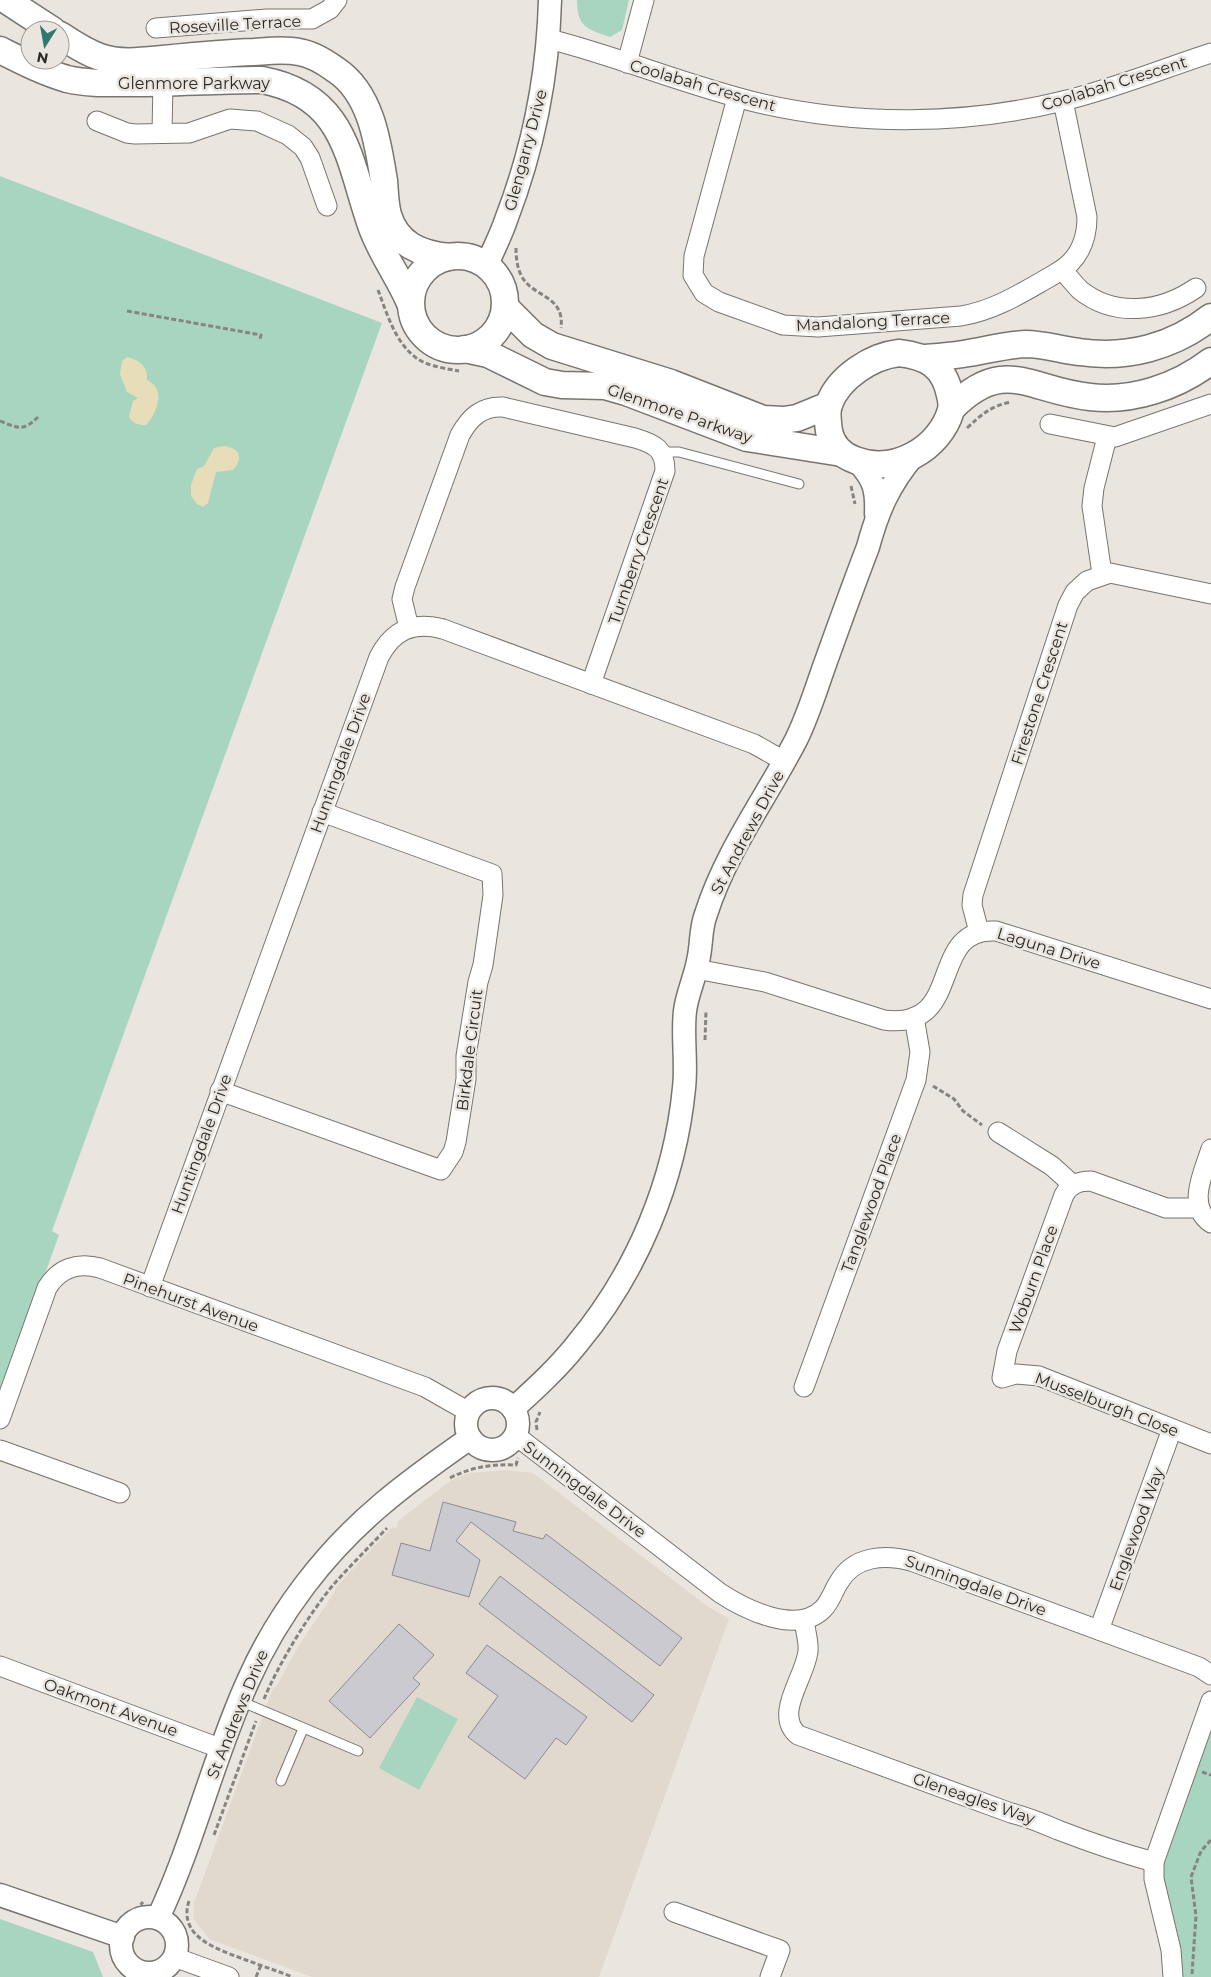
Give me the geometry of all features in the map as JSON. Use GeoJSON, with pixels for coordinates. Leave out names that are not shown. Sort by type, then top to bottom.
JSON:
{"type":"FeatureCollection","features":[{"type":"Feature","properties":{"kind":"main road"},"geometry":{"type":"LineString","coordinates":[[6,0],[37,20]]}},
{"type":"Feature","properties":{"kind":"main road","name":"Glenmore Parkway"},"geometry":{"type":"LineString","coordinates":[[70,41],[92,54],[119,61],[277,50],[299,52],[325,62],[349,81],[366,107],[372,123],[388,215],[396,231],[401,238],[417,250],[428,255],[449,257]]}},
{"type":"Feature","properties":{"kind":"main road","name":"Glenmore Parkway"},"geometry":{"type":"LineString","coordinates":[[0,50],[42,71],[69,79],[105,83],[262,80],[275,82],[299,91],[321,107],[341,135],[377,239],[410,302]]}},
{"type":"Feature","properties":{"kind":"main road"},"geometry":{"type":"LineString","coordinates":[[449,257],[475,259],[486,265],[501,284],[504,295],[505,307],[495,331],[465,360],[448,348],[436,344],[426,337],[412,315],[410,302],[412,290],[422,273],[434,262],[449,257]]}},
{"type":"Feature","properties":{"kind":"main road","name":"Glenmore Parkway"},"geometry":{"type":"LineString","coordinates":[[505,307],[529,332],[552,346],[671,383],[763,419],[784,420],[797,418],[828,405]]}},
{"type":"Feature","properties":{"kind":"main road"},"geometry":{"type":"LineString","coordinates":[[925,358],[961,355],[1007,345],[1028,344],[1040,344],[1090,354],[1129,352],[1159,346],[1175,340],[1196,329],[1211,317]]}},
{"type":"Feature","properties":{"kind":"main road"},"geometry":{"type":"LineString","coordinates":[[952,408],[946,381],[937,368],[925,358],[914,354],[899,353],[876,358],[851,376],[838,389],[828,405],[830,435],[832,442],[849,465],[882,465],[905,460],[924,449],[940,433],[952,408],[975,389],[999,380],[1023,380],[1061,392],[1089,398],[1132,396],[1175,383],[1211,361]]}},
{"type":"Feature","properties":{"kind":"main road","name":"Glenmore Parkway"},"geometry":{"type":"LineString","coordinates":[[465,360],[488,354],[545,382],[562,385],[610,387],[747,438],[849,465]]}},
{"type":"Feature","properties":{"kind":"street","name":"Roseville Terrace"},"geometry":{"type":"LineString","coordinates":[[156,28],[267,19],[312,19],[330,9],[337,0]]}},
{"type":"Feature","properties":{"kind":"street","name":"Glengarry Drive"},"geometry":{"type":"LineString","coordinates":[[486,265],[506,220],[530,141],[540,100],[549,39],[550,0]]}},
{"type":"Feature","properties":{"kind":"street"},"geometry":{"type":"LineString","coordinates":[[627,63],[644,0]]}},
{"type":"Feature","properties":{"kind":"street","name":"Coolabah Crescent"},"geometry":{"type":"LineString","coordinates":[[549,39],[737,98],[782,108],[828,115],[920,120],[1007,112],[1063,101],[1211,53]]}},
{"type":"Feature","properties":{"kind":"street"},"geometry":{"type":"LineString","coordinates":[[162,83],[162,133]]}},
{"type":"Feature","properties":{"kind":"street","name":"Mandalong Terrace"},"geometry":{"type":"LineString","coordinates":[[737,98],[693,263],[695,281],[710,298],[773,322],[794,326],[818,327],[961,316],[982,311],[1010,300],[1062,270],[1070,263],[1080,249],[1087,224],[1086,210],[1063,101]]}},
{"type":"Feature","properties":{"kind":"street"},"geometry":{"type":"LineString","coordinates":[[97,121],[131,134],[197,131],[230,119],[257,121],[288,135],[303,147],[310,158],[327,206]]}},
{"type":"Feature","properties":{"kind":"street"},"geometry":{"type":"LineString","coordinates":[[1062,270],[1087,295],[1120,308],[1137,309],[1160,306],[1172,302],[1196,288]]}},
{"type":"Feature","properties":{"kind":"street"},"geometry":{"type":"LineString","coordinates":[[1050,424],[1107,437],[1126,435],[1211,404]]}},
{"type":"Feature","properties":{"kind":"street","name":"Turnberry Crescent"},"geometry":{"type":"LineString","coordinates":[[409,628],[402,599],[404,587],[460,435],[470,420],[477,414],[491,407],[504,407],[650,442],[661,452],[665,462],[664,480],[591,684]]}},
{"type":"Feature","properties":{"kind":"street"},"geometry":{"type":"LineString","coordinates":[[1107,437],[1094,488],[1092,506],[1102,574],[1118,574],[1211,594]]}},
{"type":"Feature","properties":{"kind":"street","name":"St Andrews Drive"},"geometry":{"type":"LineString","coordinates":[[513,1408],[558,1366],[591,1326],[623,1277],[648,1227],[668,1169],[680,1117],[685,1069],[685,1012],[696,969],[701,927],[717,885],[737,844],[799,732],[868,547],[876,517],[891,486],[914,455]]}},
{"type":"Feature","properties":{"kind":"street","name":"St Andrews Drive"},"geometry":{"type":"LineString","coordinates":[[849,465],[871,478],[875,488],[876,517]]}},
{"type":"Feature","properties":{"kind":"street","name":"Firestone Crescent"},"geometry":{"type":"LineString","coordinates":[[979,932],[972,905],[973,895],[1068,605],[1080,587],[1087,581],[1102,574]]}},
{"type":"Feature","properties":{"kind":"street"},"geometry":{"type":"LineString","coordinates":[[409,628],[423,626],[443,629],[754,744],[784,761]]}},
{"type":"Feature","properties":{"kind":"street","name":"Huntingdale Drive"},"geometry":{"type":"LineString","coordinates":[[150,1287],[379,657],[390,640],[409,628]]}},
{"type":"Feature","properties":{"kind":"street","name":"Birkdale Circuit"},"geometry":{"type":"LineString","coordinates":[[220,1091],[441,1170],[453,1152],[466,1079],[466,1056],[475,1000],[486,950],[493,895],[492,874],[322,812]]}},
{"type":"Feature","properties":{"kind":"street","name":"Laguna Drive"},"geometry":{"type":"LineString","coordinates":[[914,1017],[929,1008],[937,997],[955,952],[965,939],[987,930],[1004,933],[1211,999]]}},
{"type":"Feature","properties":{"kind":"street"},"geometry":{"type":"LineString","coordinates":[[696,969],[765,982],[884,1020],[904,1020],[914,1017]]}},
{"type":"Feature","properties":{"kind":"street","name":"Tanglewood Place"},"geometry":{"type":"LineString","coordinates":[[804,1387],[916,1080],[920,1052],[914,1017]]}},
{"type":"Feature","properties":{"kind":"street"},"geometry":{"type":"LineString","coordinates":[[998,1132],[1052,1166],[1073,1185],[1091,1181],[1166,1208],[1199,1208]]}},
{"type":"Feature","properties":{"kind":"street"},"geometry":{"type":"LineString","coordinates":[[1211,1149],[1200,1180],[1199,1208],[1205,1219],[1211,1223]]}},
{"type":"Feature","properties":{"kind":"street","name":"Woburn Place"},"geometry":{"type":"LineString","coordinates":[[1002,1378],[1007,1351],[1064,1195],[1073,1185]]}},
{"type":"Feature","properties":{"kind":"street","name":"Pinehurst Avenue"},"geometry":{"type":"LineString","coordinates":[[0,1419],[43,1296],[54,1277],[69,1268],[92,1266],[425,1387],[468,1412]]}},
{"type":"Feature","properties":{"kind":"street","name":"Musselburgh Close"},"geometry":{"type":"LineString","coordinates":[[1002,1378],[1016,1374],[1039,1376],[1211,1444]]}},
{"type":"Feature","properties":{"kind":"street"},"geometry":{"type":"LineString","coordinates":[[494,1398],[508,1403],[513,1408],[518,1422],[515,1435],[504,1447],[497,1449],[482,1448],[470,1438],[466,1429],[468,1412],[479,1401],[494,1398]]}},
{"type":"Feature","properties":{"kind":"street","name":"Englewood Way"},"geometry":{"type":"LineString","coordinates":[[1100,1630],[1172,1429]]}},
{"type":"Feature","properties":{"kind":"street","name":"Sunningdale Drive"},"geometry":{"type":"LineString","coordinates":[[515,1435],[727,1597],[784,1620],[804,1620],[812,1617],[823,1609],[840,1579],[848,1571],[868,1560],[889,1556],[911,1561],[1100,1630],[1199,1667],[1211,1675]]}},
{"type":"Feature","properties":{"kind":"street","name":"St Andrews Drive"},"geometry":{"type":"LineString","coordinates":[[158,1918],[170,1893],[240,1701],[255,1664],[277,1624],[325,1560],[348,1535],[382,1504],[470,1438]]}},
{"type":"Feature","properties":{"kind":"street"},"geometry":{"type":"LineString","coordinates":[[0,1450],[120,1493]]}},
{"type":"Feature","properties":{"kind":"street","name":"Gleneagles Way"},"geometry":{"type":"LineString","coordinates":[[804,1620],[808,1652],[788,1716],[792,1735],[1011,1812],[1034,1818],[1057,1829],[1125,1854],[1154,1862]]}},
{"type":"Feature","properties":{"kind":"street","name":"Oakmont Avenue"},"geometry":{"type":"LineString","coordinates":[[0,1666],[222,1749]]}},
{"type":"Feature","properties":{"kind":"street"},"geometry":{"type":"LineString","coordinates":[[1173,1977],[1170,1950],[1154,1878],[1154,1862],[1211,1700]]}},
{"type":"Feature","properties":{"kind":"street"},"geometry":{"type":"LineString","coordinates":[[0,1895],[123,1937]]}},
{"type":"Feature","properties":{"kind":"street"},"geometry":{"type":"LineString","coordinates":[[674,1912],[780,1950],[770,1977]]}},
{"type":"Feature","properties":{"kind":"street"},"geometry":{"type":"LineString","coordinates":[[148,1917],[158,1918],[173,1930],[177,1948],[174,1957],[168,1965],[150,1973],[141,1972],[126,1960],[122,1951],[123,1937],[124,1931],[130,1924],[139,1919],[148,1917]]}},
{"type":"Feature","properties":{"kind":"street"},"geometry":{"type":"LineString","coordinates":[[174,1957],[229,1977]]}},
{"type":"Feature","properties":{"kind":"lane"},"geometry":{"type":"LineString","coordinates":[[661,452],[679,452],[799,484]]}},
{"type":"Feature","properties":{"kind":"lane"},"geometry":{"type":"LineString","coordinates":[[240,1701],[358,1751]]}},
{"type":"Feature","properties":{"kind":"lane"},"geometry":{"type":"LineString","coordinates":[[281,1781],[303,1729]]}},
{"type":"Feature","properties":{"kind":"path"},"geometry":{"type":"LineString","coordinates":[[518,241],[516,249],[517,263],[521,277],[558,307],[562,316],[560,329]]}},
{"type":"Feature","properties":{"kind":"path"},"geometry":{"type":"LineString","coordinates":[[377,287],[399,339],[410,352],[426,363],[465,360]]}},
{"type":"Feature","properties":{"kind":"path"},"geometry":{"type":"LineString","coordinates":[[127,311],[261,335],[260,339]]}},
{"type":"Feature","properties":{"kind":"path"},"geometry":{"type":"LineString","coordinates":[[962,434],[982,413],[998,405],[1012,402]]}},
{"type":"Feature","properties":{"kind":"path"},"geometry":{"type":"LineString","coordinates":[[0,420],[20,428],[30,426],[38,417]]}},
{"type":"Feature","properties":{"kind":"path"},"geometry":{"type":"LineString","coordinates":[[849,465],[857,510],[876,517]]}},
{"type":"Feature","properties":{"kind":"path"},"geometry":{"type":"LineString","coordinates":[[931,1085],[954,1099],[963,1111],[994,1135],[998,1132]]}},
{"type":"Feature","properties":{"kind":"path"},"geometry":{"type":"LineString","coordinates":[[445,1480],[473,1468],[488,1465],[516,1465]]}},
{"type":"Feature","properties":{"kind":"path"},"geometry":{"type":"LineString","coordinates":[[211,1844],[268,1691],[308,1621],[333,1586],[391,1522]]}},
{"type":"Feature","properties":{"kind":"path"},"geometry":{"type":"LineString","coordinates":[[1191,1977],[1196,1916],[1191,1878],[1201,1851],[1211,1840]]}},
{"type":"Feature","properties":{"kind":"path"},"geometry":{"type":"LineString","coordinates":[[170,1893],[190,1898],[187,1906],[187,1917],[194,1932],[201,1940],[219,1950],[293,1977]]}},
{"type":"Feature","properties":{"kind":"path"},"geometry":{"type":"LineString","coordinates":[[115,1916],[121,1917],[129,1914],[138,1908],[146,1898]]}},
{"type":"Feature","properties":{"kind":"path"},"geometry":{"type":"LineString","coordinates":[[256,1977],[261,1965]]}},
{"type":"Feature","properties":{"kind":"shaded area"},"geometry":{"type":"Polygon","coordinates":[[[506,1470],[533,1473],[707,1606],[729,1619],[599,1977],[312,1977],[209,1939],[193,1918],[194,1903],[272,1690],[277,1685],[299,1645],[334,1593],[336,1587],[392,1527],[397,1528],[398,1521],[450,1481],[469,1473],[506,1470]]]}},
{"type":"Feature","properties":{"kind":"green space"},"geometry":{"type":"Polygon","coordinates":[[[577,0],[629,0],[622,30],[610,37],[589,29],[581,21],[577,9],[577,0]]]}},
{"type":"Feature","properties":{"kind":"green space"},"geometry":{"type":"Polygon","coordinates":[[[0,176],[382,323],[52,1231],[59,1235],[0,1399],[0,176]]]}},
{"type":"Feature","properties":{"kind":"green space"},"geometry":{"type":"Polygon","coordinates":[[[417,1697],[458,1719],[419,1790],[379,1768],[417,1697]]]}},
{"type":"Feature","properties":{"kind":"green space"},"geometry":{"type":"Polygon","coordinates":[[[1211,1729],[1211,1977],[1180,1977],[1161,1864],[1211,1729]]]}},
{"type":"Feature","properties":{"kind":"green space"},"geometry":{"type":"Polygon","coordinates":[[[0,1919],[93,1952],[103,1977],[0,1977],[0,1919]]]}},
{"type":"Feature","properties":{"kind":"sand"},"geometry":{"type":"Polygon","coordinates":[[[127,357],[142,364],[146,371],[147,380],[157,389],[157,408],[146,425],[136,424],[129,417],[133,401],[138,398],[127,392],[120,374],[122,361],[127,357]]]}},
{"type":"Feature","properties":{"kind":"sand"},"geometry":{"type":"Polygon","coordinates":[[[224,446],[237,451],[239,454],[238,461],[233,470],[216,472],[208,503],[203,507],[197,504],[191,496],[191,485],[197,469],[204,466],[214,448],[224,446]]]}},
{"type":"Feature","properties":{"kind":"building"},"geometry":{"type":"Polygon","coordinates":[[[443,1502],[516,1522],[513,1531],[543,1539],[546,1534],[682,1638],[660,1666],[471,1522],[456,1541],[480,1560],[469,1597],[392,1575],[401,1543],[430,1551],[443,1502]]]}},
{"type":"Feature","properties":{"kind":"building"},"geometry":{"type":"Polygon","coordinates":[[[500,1576],[654,1695],[632,1722],[479,1604],[500,1576]]]}},
{"type":"Feature","properties":{"kind":"building"},"geometry":{"type":"Polygon","coordinates":[[[399,1624],[434,1655],[413,1678],[420,1684],[370,1738],[329,1701],[399,1624]]]}},
{"type":"Feature","properties":{"kind":"building"},"geometry":{"type":"Polygon","coordinates":[[[487,1645],[587,1717],[566,1745],[556,1738],[525,1779],[468,1737],[498,1696],[466,1673],[487,1645]]]}}]}
